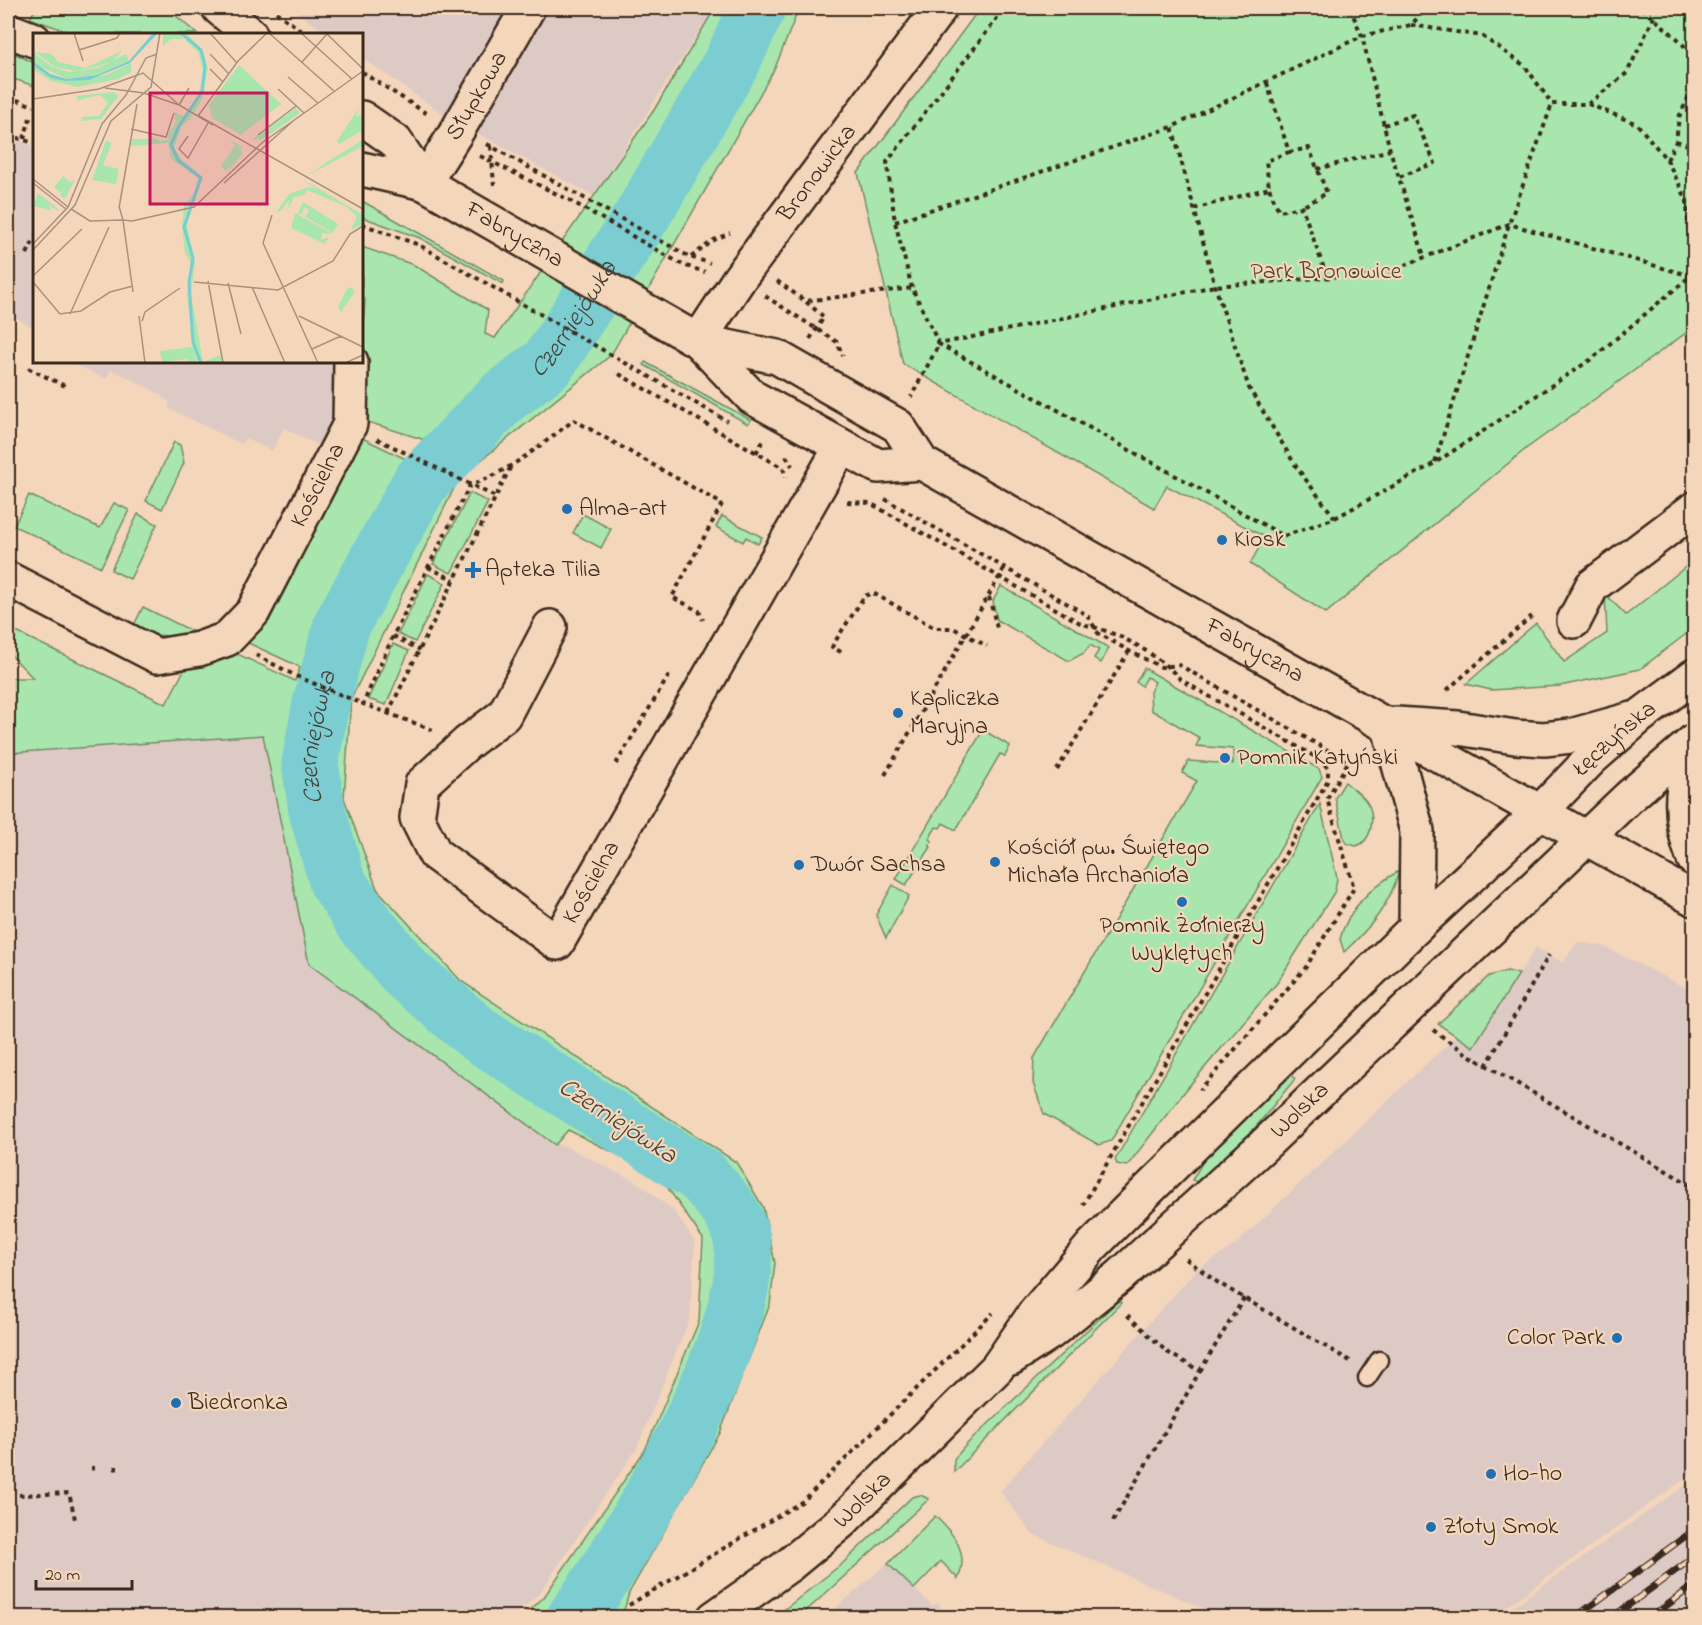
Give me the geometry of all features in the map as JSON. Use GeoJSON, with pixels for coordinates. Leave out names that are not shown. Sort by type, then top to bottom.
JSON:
{"type":"FeatureCollection","features":[{"type":"Feature","properties":{"kind":"street"},"geometry":{"type":"LineString","coordinates":[[219,8],[249,33]]}},
{"type":"Feature","properties":{"kind":"street","name":"Słupkowa"},"geometry":{"type":"LineString","coordinates":[[424,183],[528,8]]}},
{"type":"Feature","properties":{"kind":"street","name":"Bronowicka"},"geometry":{"type":"LineString","coordinates":[[698,341],[739,279],[940,8]]}},
{"type":"Feature","properties":{"kind":"street"},"geometry":{"type":"LineString","coordinates":[[8,30],[33,40]]}},
{"type":"Feature","properties":{"kind":"street","name":"Fabryczna"},"geometry":{"type":"LineString","coordinates":[[363,119],[395,141],[424,183]]}},
{"type":"Feature","properties":{"kind":"street","name":"Fabryczna"},"geometry":{"type":"LineString","coordinates":[[363,169],[424,183],[698,341],[777,357],[898,426],[922,463],[1695,899]]}},
{"type":"Feature","properties":{"kind":"street","name":"Fabryczna"},"geometry":{"type":"LineString","coordinates":[[698,341],[752,397],[841,447],[878,466],[922,463]]}},
{"type":"Feature","properties":{"kind":"street","name":"Kościelna"},"geometry":{"type":"LineString","coordinates":[[8,579],[158,656],[199,649],[226,639],[253,612],[350,424],[351,363]]}},
{"type":"Feature","properties":{"kind":"street","name":"Kościelna"},"geometry":{"type":"LineString","coordinates":[[550,627],[504,715],[467,743],[422,784],[417,818],[435,854],[557,943],[841,447]]}},
{"type":"Feature","properties":{"kind":"street"},"geometry":{"type":"LineString","coordinates":[[1574,621],[1592,586],[1695,509]]}},
{"type":"Feature","properties":{"kind":"street","name":"Łęczyńska"},"geometry":{"type":"LineString","coordinates":[[1541,811],[1591,759],[1639,717],[1695,676]]}},
{"type":"Feature","properties":{"kind":"street"},"geometry":{"type":"LineString","coordinates":[[1416,927],[1417,831],[1388,724],[1458,728],[1544,739],[1571,736],[1639,717]]}},
{"type":"Feature","properties":{"kind":"street"},"geometry":{"type":"LineString","coordinates":[[1588,838],[1629,797],[1693,742]]}},
{"type":"Feature","properties":{"kind":"street"},"geometry":{"type":"LineString","coordinates":[[1693,742],[1684,776],[1682,814],[1686,837],[1695,859]]}},
{"type":"Feature","properties":{"kind":"street","name":"Wolska"},"geometry":{"type":"LineString","coordinates":[[997,1368],[1035,1313],[1097,1241],[1416,927],[1541,811]]}},
{"type":"Feature","properties":{"kind":"street","name":"Wolska"},"geometry":{"type":"LineString","coordinates":[[714,1617],[789,1565],[841,1521],[997,1368],[1051,1332],[1120,1276],[1263,1146],[1588,838]]}},
{"type":"Feature","properties":{"kind":"street"},"geometry":{"type":"LineString","coordinates":[[1144,1194],[1176,1225]]}},
{"type":"Feature","properties":{"kind":"lane"},"geometry":{"type":"LineString","coordinates":[[1367,1378],[1379,1360]]}},
{"type":"Feature","properties":{"kind":"path"},"geometry":{"type":"LineString","coordinates":[[271,8],[305,33]]}},
{"type":"Feature","properties":{"kind":"path"},"geometry":{"type":"LineString","coordinates":[[1005,8],[887,162],[895,222],[912,288],[939,344],[1284,536],[1335,518],[1435,463],[1593,358],[1693,274]]}},
{"type":"Feature","properties":{"kind":"path"},"geometry":{"type":"LineString","coordinates":[[1350,8],[1362,36],[1390,150],[1424,256]]}},
{"type":"Feature","properties":{"kind":"path"},"geometry":{"type":"LineString","coordinates":[[1411,25],[1427,8]]}},
{"type":"Feature","properties":{"kind":"path"},"geometry":{"type":"LineString","coordinates":[[1642,8],[1695,57]]}},
{"type":"Feature","properties":{"kind":"path"},"geometry":{"type":"LineString","coordinates":[[1588,104],[1627,74],[1654,17]]}},
{"type":"Feature","properties":{"kind":"path"},"geometry":{"type":"LineString","coordinates":[[895,222],[1173,127],[1362,36],[1411,25],[1482,36],[1525,66],[1552,104]]}},
{"type":"Feature","properties":{"kind":"path"},"geometry":{"type":"LineString","coordinates":[[1268,83],[1289,152]]}},
{"type":"Feature","properties":{"kind":"path"},"geometry":{"type":"LineString","coordinates":[[1667,160],[1676,141],[1679,117],[1695,86]]}},
{"type":"Feature","properties":{"kind":"path"},"geometry":{"type":"LineString","coordinates":[[8,96],[33,106]]}},
{"type":"Feature","properties":{"kind":"path"},"geometry":{"type":"LineString","coordinates":[[1552,104],[1588,104],[1636,124],[1667,160],[1687,200],[1693,274]]}},
{"type":"Feature","properties":{"kind":"path"},"geometry":{"type":"LineString","coordinates":[[1435,463],[1509,224],[1552,104]]}},
{"type":"Feature","properties":{"kind":"path"},"geometry":{"type":"LineString","coordinates":[[1384,125],[1413,115],[1435,163],[1399,177]]}},
{"type":"Feature","properties":{"kind":"path"},"geometry":{"type":"LineString","coordinates":[[24,139],[30,118]]}},
{"type":"Feature","properties":{"kind":"path"},"geometry":{"type":"LineString","coordinates":[[1173,127],[1215,286],[1249,388],[1297,468],[1335,518]]}},
{"type":"Feature","properties":{"kind":"path"},"geometry":{"type":"LineString","coordinates":[[8,135],[33,143]]}},
{"type":"Feature","properties":{"kind":"path"},"geometry":{"type":"LineString","coordinates":[[1676,141],[1695,147]]}},
{"type":"Feature","properties":{"kind":"path"},"geometry":{"type":"LineString","coordinates":[[1309,148],[1326,193],[1302,207],[1279,211],[1269,188],[1266,161],[1289,152],[1309,148]]}},
{"type":"Feature","properties":{"kind":"path"},"geometry":{"type":"LineString","coordinates":[[1317,169],[1390,150]]}},
{"type":"Feature","properties":{"kind":"path"},"geometry":{"type":"LineString","coordinates":[[1194,209],[1269,188]]}},
{"type":"Feature","properties":{"kind":"path"},"geometry":{"type":"LineString","coordinates":[[571,201],[683,265],[706,272],[717,265],[688,256],[576,192]]}},
{"type":"Feature","properties":{"kind":"path"},"geometry":{"type":"LineString","coordinates":[[1302,207],[1326,277]]}},
{"type":"Feature","properties":{"kind":"path"},"geometry":{"type":"LineString","coordinates":[[363,224],[419,245],[732,424]]}},
{"type":"Feature","properties":{"kind":"path"},"geometry":{"type":"LineString","coordinates":[[910,398],[939,344],[1215,286],[1385,273],[1509,224],[1693,274]]}},
{"type":"Feature","properties":{"kind":"path"},"geometry":{"type":"LineString","coordinates":[[27,254],[33,242]]}},
{"type":"Feature","properties":{"kind":"path"},"geometry":{"type":"LineString","coordinates":[[774,278],[824,317],[807,344]]}},
{"type":"Feature","properties":{"kind":"path"},"geometry":{"type":"LineString","coordinates":[[805,301],[912,288]]}},
{"type":"Feature","properties":{"kind":"path"},"geometry":{"type":"LineString","coordinates":[[759,292],[837,342],[843,355],[840,361]]}},
{"type":"Feature","properties":{"kind":"path"},"geometry":{"type":"LineString","coordinates":[[28,368],[67,387]]}},
{"type":"Feature","properties":{"kind":"path"},"geometry":{"type":"LineString","coordinates":[[620,374],[783,468],[791,489],[841,502],[870,503],[1082,624],[1107,629],[1168,667],[1180,680],[1319,759],[1328,768],[1328,780],[1113,1151],[1096,1187],[1079,1211],[1083,1223],[1097,1241]]}},
{"type":"Feature","properties":{"kind":"path"},"geometry":{"type":"LineString","coordinates":[[363,704],[393,636],[470,485],[512,464],[573,420],[722,504],[672,597],[699,611],[704,618],[698,628]]}},
{"type":"Feature","properties":{"kind":"path"},"geometry":{"type":"LineString","coordinates":[[753,436],[771,447]]}},
{"type":"Feature","properties":{"kind":"path"},"geometry":{"type":"LineString","coordinates":[[384,442],[496,497]]}},
{"type":"Feature","properties":{"kind":"path"},"geometry":{"type":"LineString","coordinates":[[786,456],[790,448]]}},
{"type":"Feature","properties":{"kind":"path"},"geometry":{"type":"LineString","coordinates":[[778,451],[786,456],[799,477],[814,494]]}},
{"type":"Feature","properties":{"kind":"path"},"geometry":{"type":"LineString","coordinates":[[388,713],[512,464]]}},
{"type":"Feature","properties":{"kind":"path"},"geometry":{"type":"LineString","coordinates":[[880,496],[1087,615],[1098,633],[1129,651],[1161,667],[1179,665],[1348,762],[1327,799],[1354,888],[1306,967],[1197,1092]]}},
{"type":"Feature","properties":{"kind":"path"},"geometry":{"type":"LineString","coordinates":[[428,567],[454,580]]}},
{"type":"Feature","properties":{"kind":"path"},"geometry":{"type":"LineString","coordinates":[[885,775],[1005,567]]}},
{"type":"Feature","properties":{"kind":"path"},"geometry":{"type":"LineString","coordinates":[[841,652],[832,647],[839,634],[848,626],[864,596],[873,593],[935,628],[953,628],[987,646]]}},
{"type":"Feature","properties":{"kind":"path"},"geometry":{"type":"LineString","coordinates":[[989,596],[997,628]]}},
{"type":"Feature","properties":{"kind":"path"},"geometry":{"type":"LineString","coordinates":[[1447,690],[1533,615]]}},
{"type":"Feature","properties":{"kind":"path"},"geometry":{"type":"LineString","coordinates":[[393,636],[420,650]]}},
{"type":"Feature","properties":{"kind":"path"},"geometry":{"type":"LineString","coordinates":[[226,639],[296,676],[467,743]]}},
{"type":"Feature","properties":{"kind":"path"},"geometry":{"type":"LineString","coordinates":[[1057,771],[1129,651]]}},
{"type":"Feature","properties":{"kind":"path"},"geometry":{"type":"LineString","coordinates":[[616,764],[674,667]]}},
{"type":"Feature","properties":{"kind":"path"},"geometry":{"type":"LineString","coordinates":[[1486,1066],[1549,955]]}},
{"type":"Feature","properties":{"kind":"path"},"geometry":{"type":"LineString","coordinates":[[1436,1032],[1486,1066],[1695,1187]]}},
{"type":"Feature","properties":{"kind":"path"},"geometry":{"type":"LineString","coordinates":[[1183,1257],[1244,1298],[1351,1362]]}},
{"type":"Feature","properties":{"kind":"path"},"geometry":{"type":"LineString","coordinates":[[1113,1521],[1244,1298]]}},
{"type":"Feature","properties":{"kind":"path"},"geometry":{"type":"LineString","coordinates":[[629,1605],[803,1501],[999,1307]]}},
{"type":"Feature","properties":{"kind":"path"},"geometry":{"type":"LineString","coordinates":[[1125,1314],[1167,1352],[1200,1371]]}},
{"type":"Feature","properties":{"kind":"path"},"geometry":{"type":"LineString","coordinates":[[116,1466],[116,1472]]}},
{"type":"Feature","properties":{"kind":"path"},"geometry":{"type":"LineString","coordinates":[[18,1495],[69,1493],[75,1519]]}},
{"type":"Feature","properties":{"kind":"shaded area"},"geometry":{"type":"Polygon","coordinates":[[[291,8],[714,8],[594,196],[452,120],[363,59],[363,33],[326,33],[291,8]]]}},
{"type":"Feature","properties":{"kind":"shaded area"},"geometry":{"type":"Polygon","coordinates":[[[8,137],[33,146],[33,327],[8,313],[8,137]]]}},
{"type":"Feature","properties":{"kind":"shaded area"},"geometry":{"type":"Polygon","coordinates":[[[72,363],[342,363],[338,409],[327,450],[284,428],[272,451],[245,438],[241,444],[168,408],[170,402],[161,397],[162,395],[121,374],[111,370],[106,379],[72,363]]]}},
{"type":"Feature","properties":{"kind":"shaded area"},"geometry":{"type":"Polygon","coordinates":[[[263,735],[309,964],[555,1145],[565,1146],[640,1184],[673,1210],[695,1242],[690,1318],[637,1448],[539,1594],[513,1617],[173,1618],[171,1612],[8,1618],[8,753],[263,735]]]}},
{"type":"Feature","properties":{"kind":"shaded area"},"geometry":{"type":"Polygon","coordinates":[[[1577,942],[1603,946],[1694,992],[1694,1472],[1491,1618],[1223,1617],[1032,1534],[1000,1491],[1196,1270],[1235,1245],[1456,1036],[1473,1047],[1536,947],[1563,963],[1577,942]]]}},
{"type":"Feature","properties":{"kind":"shaded area"},"geometry":{"type":"Polygon","coordinates":[[[1694,1479],[1694,1617],[1498,1617],[1694,1479]]]}},
{"type":"Feature","properties":{"kind":"shaded area"},"geometry":{"type":"Polygon","coordinates":[[[888,1563],[932,1606],[939,1603],[944,1617],[824,1618],[888,1563]]]}},
{"type":"Feature","properties":{"kind":"green space"},"geometry":{"type":"Polygon","coordinates":[[[36,8],[167,8],[196,33],[71,33],[30,18],[36,8]]]}},
{"type":"Feature","properties":{"kind":"green space"},"geometry":{"type":"Polygon","coordinates":[[[715,8],[799,8],[775,68],[611,355],[459,478],[351,699],[344,798],[377,889],[461,981],[736,1162],[763,1207],[775,1263],[770,1304],[720,1433],[629,1593],[622,1617],[522,1617],[544,1597],[645,1450],[699,1321],[703,1239],[659,1175],[568,1130],[555,1145],[309,964],[263,735],[8,753],[8,678],[33,678],[8,652],[8,628],[166,704],[191,657],[229,650],[295,681],[300,667],[244,641],[258,630],[356,435],[412,462],[425,440],[358,419],[365,299],[363,298],[363,247],[414,265],[488,310],[485,334],[495,338],[654,110],[715,8]]]}},
{"type":"Feature","properties":{"kind":"green space","name":"Park Bronowice"},"geometry":{"type":"Polygon","coordinates":[[[980,8],[1694,8],[1694,327],[1527,448],[1326,613],[1250,564],[1265,537],[1167,486],[1154,508],[903,364],[858,173],[980,8]]]}},
{"type":"Feature","properties":{"kind":"green space"},"geometry":{"type":"Polygon","coordinates":[[[10,51],[33,62],[33,86],[8,77],[10,51]]]}},
{"type":"Feature","properties":{"kind":"green space"},"geometry":{"type":"Polygon","coordinates":[[[363,202],[504,281],[503,284],[420,238],[363,217],[363,202]]]}},
{"type":"Feature","properties":{"kind":"green space"},"geometry":{"type":"Polygon","coordinates":[[[645,362],[751,420],[748,424],[644,365],[645,362]]]}},
{"type":"Feature","properties":{"kind":"green space"},"geometry":{"type":"Polygon","coordinates":[[[174,442],[180,445],[184,463],[162,509],[146,501],[174,442]]]}},
{"type":"Feature","properties":{"kind":"green space"},"geometry":{"type":"Polygon","coordinates":[[[470,493],[488,502],[451,573],[433,564],[470,493]]]}},
{"type":"Feature","properties":{"kind":"green space"},"geometry":{"type":"Polygon","coordinates":[[[29,495],[100,528],[114,503],[129,510],[101,567],[14,526],[29,495]]]}},
{"type":"Feature","properties":{"kind":"green space"},"geometry":{"type":"Polygon","coordinates":[[[138,514],[157,524],[130,579],[111,570],[138,514]]]}},
{"type":"Feature","properties":{"kind":"green space"},"geometry":{"type":"Polygon","coordinates":[[[583,514],[611,529],[601,548],[573,533],[583,514]]]}},
{"type":"Feature","properties":{"kind":"green space"},"geometry":{"type":"Polygon","coordinates":[[[722,516],[762,537],[758,544],[746,537],[743,542],[716,527],[722,516]]]}},
{"type":"Feature","properties":{"kind":"green space"},"geometry":{"type":"Polygon","coordinates":[[[1694,560],[1694,628],[1640,669],[1560,686],[1491,690],[1466,684],[1536,623],[1564,662],[1607,633],[1605,594],[1626,615],[1694,560]]]}},
{"type":"Feature","properties":{"kind":"green space"},"geometry":{"type":"Polygon","coordinates":[[[428,574],[445,583],[415,642],[398,634],[428,574]]]}},
{"type":"Feature","properties":{"kind":"green space"},"geometry":{"type":"Polygon","coordinates":[[[1001,586],[1109,648],[1101,663],[1094,658],[1099,650],[1090,645],[1084,653],[1069,661],[997,620],[993,601],[1001,586]]]}},
{"type":"Feature","properties":{"kind":"green space"},"geometry":{"type":"Polygon","coordinates":[[[143,607],[194,632],[178,636],[163,636],[133,627],[143,607]]]}},
{"type":"Feature","properties":{"kind":"green space"},"geometry":{"type":"Polygon","coordinates":[[[393,644],[409,651],[386,705],[368,699],[393,644]]]}},
{"type":"Feature","properties":{"kind":"green space"},"geometry":{"type":"Polygon","coordinates":[[[1144,668],[1319,769],[1322,777],[1111,1141],[1099,1145],[1044,1114],[1033,1083],[1034,1058],[1197,781],[1182,773],[1188,761],[1233,764],[1233,749],[1196,746],[1200,738],[1151,710],[1150,692],[1155,682],[1147,677],[1142,686],[1136,682],[1144,668]]]}},
{"type":"Feature","properties":{"kind":"green space"},"geometry":{"type":"Polygon","coordinates":[[[983,730],[1010,746],[1005,756],[1000,754],[956,830],[943,823],[940,828],[936,827],[929,839],[932,841],[929,846],[931,847],[906,885],[896,879],[983,730]]]}},
{"type":"Feature","properties":{"kind":"green space"},"geometry":{"type":"Polygon","coordinates":[[[1345,782],[1364,798],[1371,813],[1369,833],[1362,843],[1356,846],[1346,843],[1335,798],[1345,782]]]}},
{"type":"Feature","properties":{"kind":"green space"},"geometry":{"type":"Polygon","coordinates":[[[1320,804],[1337,878],[1335,891],[1277,983],[1189,1086],[1127,1166],[1117,1164],[1115,1160],[1320,804]]]}},
{"type":"Feature","properties":{"kind":"green space"},"geometry":{"type":"Polygon","coordinates":[[[1399,871],[1390,895],[1378,915],[1344,952],[1340,939],[1355,908],[1371,891],[1399,871]]]}},
{"type":"Feature","properties":{"kind":"green space"},"geometry":{"type":"Polygon","coordinates":[[[893,885],[909,896],[886,938],[876,915],[893,885]]]}},
{"type":"Feature","properties":{"kind":"green space"},"geometry":{"type":"Polygon","coordinates":[[[1507,971],[1519,974],[1473,1047],[1438,1024],[1489,976],[1507,971]]]}},
{"type":"Feature","properties":{"kind":"green space"},"geometry":{"type":"Polygon","coordinates":[[[1290,1074],[1295,1079],[1235,1150],[1209,1174],[1197,1182],[1192,1180],[1205,1158],[1290,1074]]]}},
{"type":"Feature","properties":{"kind":"green space"},"geometry":{"type":"Polygon","coordinates":[[[1119,1300],[1121,1303],[954,1472],[954,1459],[967,1444],[1119,1300]]]}},
{"type":"Feature","properties":{"kind":"green space"},"geometry":{"type":"Polygon","coordinates":[[[920,1495],[929,1499],[804,1613],[799,1617],[775,1617],[843,1563],[912,1497],[920,1495]]]}},
{"type":"Feature","properties":{"kind":"green space"},"geometry":{"type":"Polygon","coordinates":[[[935,1516],[958,1544],[962,1560],[961,1569],[958,1579],[941,1561],[914,1589],[888,1564],[935,1516]]]}},
{"type":"Feature","properties":{"kind":"waterway","name":"Czerniejówka"},"geometry":{"type":"LineString","coordinates":[[575,1618],[627,1539],[657,1488],[712,1377],[732,1323],[742,1275],[739,1228],[725,1204],[702,1176],[477,1033],[407,974],[363,921],[337,881],[317,811],[310,763],[321,703],[342,624],[420,483],[503,397],[548,363],[642,216],[732,62],[757,8]]}},
{"type":"Feature","properties":{"kind":"railway"},"geometry":{"type":"LineString","coordinates":[[1574,1618],[1694,1530]]}},
{"type":"Feature","properties":{"kind":"railway"},"geometry":{"type":"LineString","coordinates":[[1611,1618],[1694,1557]]}},
{"type":"Feature","properties":{"kind":"railway"},"geometry":{"type":"LineString","coordinates":[[1650,1618],[1694,1585]]}},
{"type":"Feature","properties":{"kind":"railway"},"geometry":{"type":"LineString","coordinates":[[1685,1618],[1694,1611]]}},
{"type":"Feature","properties":{"kind":"place","name":"Alma-art"},"geometry":{"type":"Point","coordinates":[567,509]}},
{"type":"Feature","properties":{"kind":"place","name":"Kiosk"},"geometry":{"type":"Point","coordinates":[1222,540]}},
{"type":"Feature","properties":{"kind":"place","name":"Apteka Tilia"},"geometry":{"type":"Point","coordinates":[473,570]}},
{"type":"Feature","properties":{"kind":"place","name":"Kapliczka Maryjna"},"geometry":{"type":"Point","coordinates":[898,713]}},
{"type":"Feature","properties":{"kind":"place","name":"Pomnik Katyński"},"geometry":{"type":"Point","coordinates":[1225,758]}},
{"type":"Feature","properties":{"kind":"place","name":"Kościół pw. Świętego Michała Archanioła"},"geometry":{"type":"Point","coordinates":[995,862]}},
{"type":"Feature","properties":{"kind":"place","name":"Dwór Sachsa"},"geometry":{"type":"Point","coordinates":[799,865]}},
{"type":"Feature","properties":{"kind":"place","name":"Pomnik Żołnierzy Wyklętych"},"geometry":{"type":"Point","coordinates":[1182,902]}},
{"type":"Feature","properties":{"kind":"place","name":"Color Park"},"geometry":{"type":"Point","coordinates":[1617,1338]}},
{"type":"Feature","properties":{"kind":"place","name":"Biedronka"},"geometry":{"type":"Point","coordinates":[176,1403]}},
{"type":"Feature","properties":{"kind":"place","name":"Ho-ho"},"geometry":{"type":"Point","coordinates":[1491,1474]}},
{"type":"Feature","properties":{"kind":"place","name":"Złoty Smok"},"geometry":{"type":"Point","coordinates":[1431,1527]}}]}
